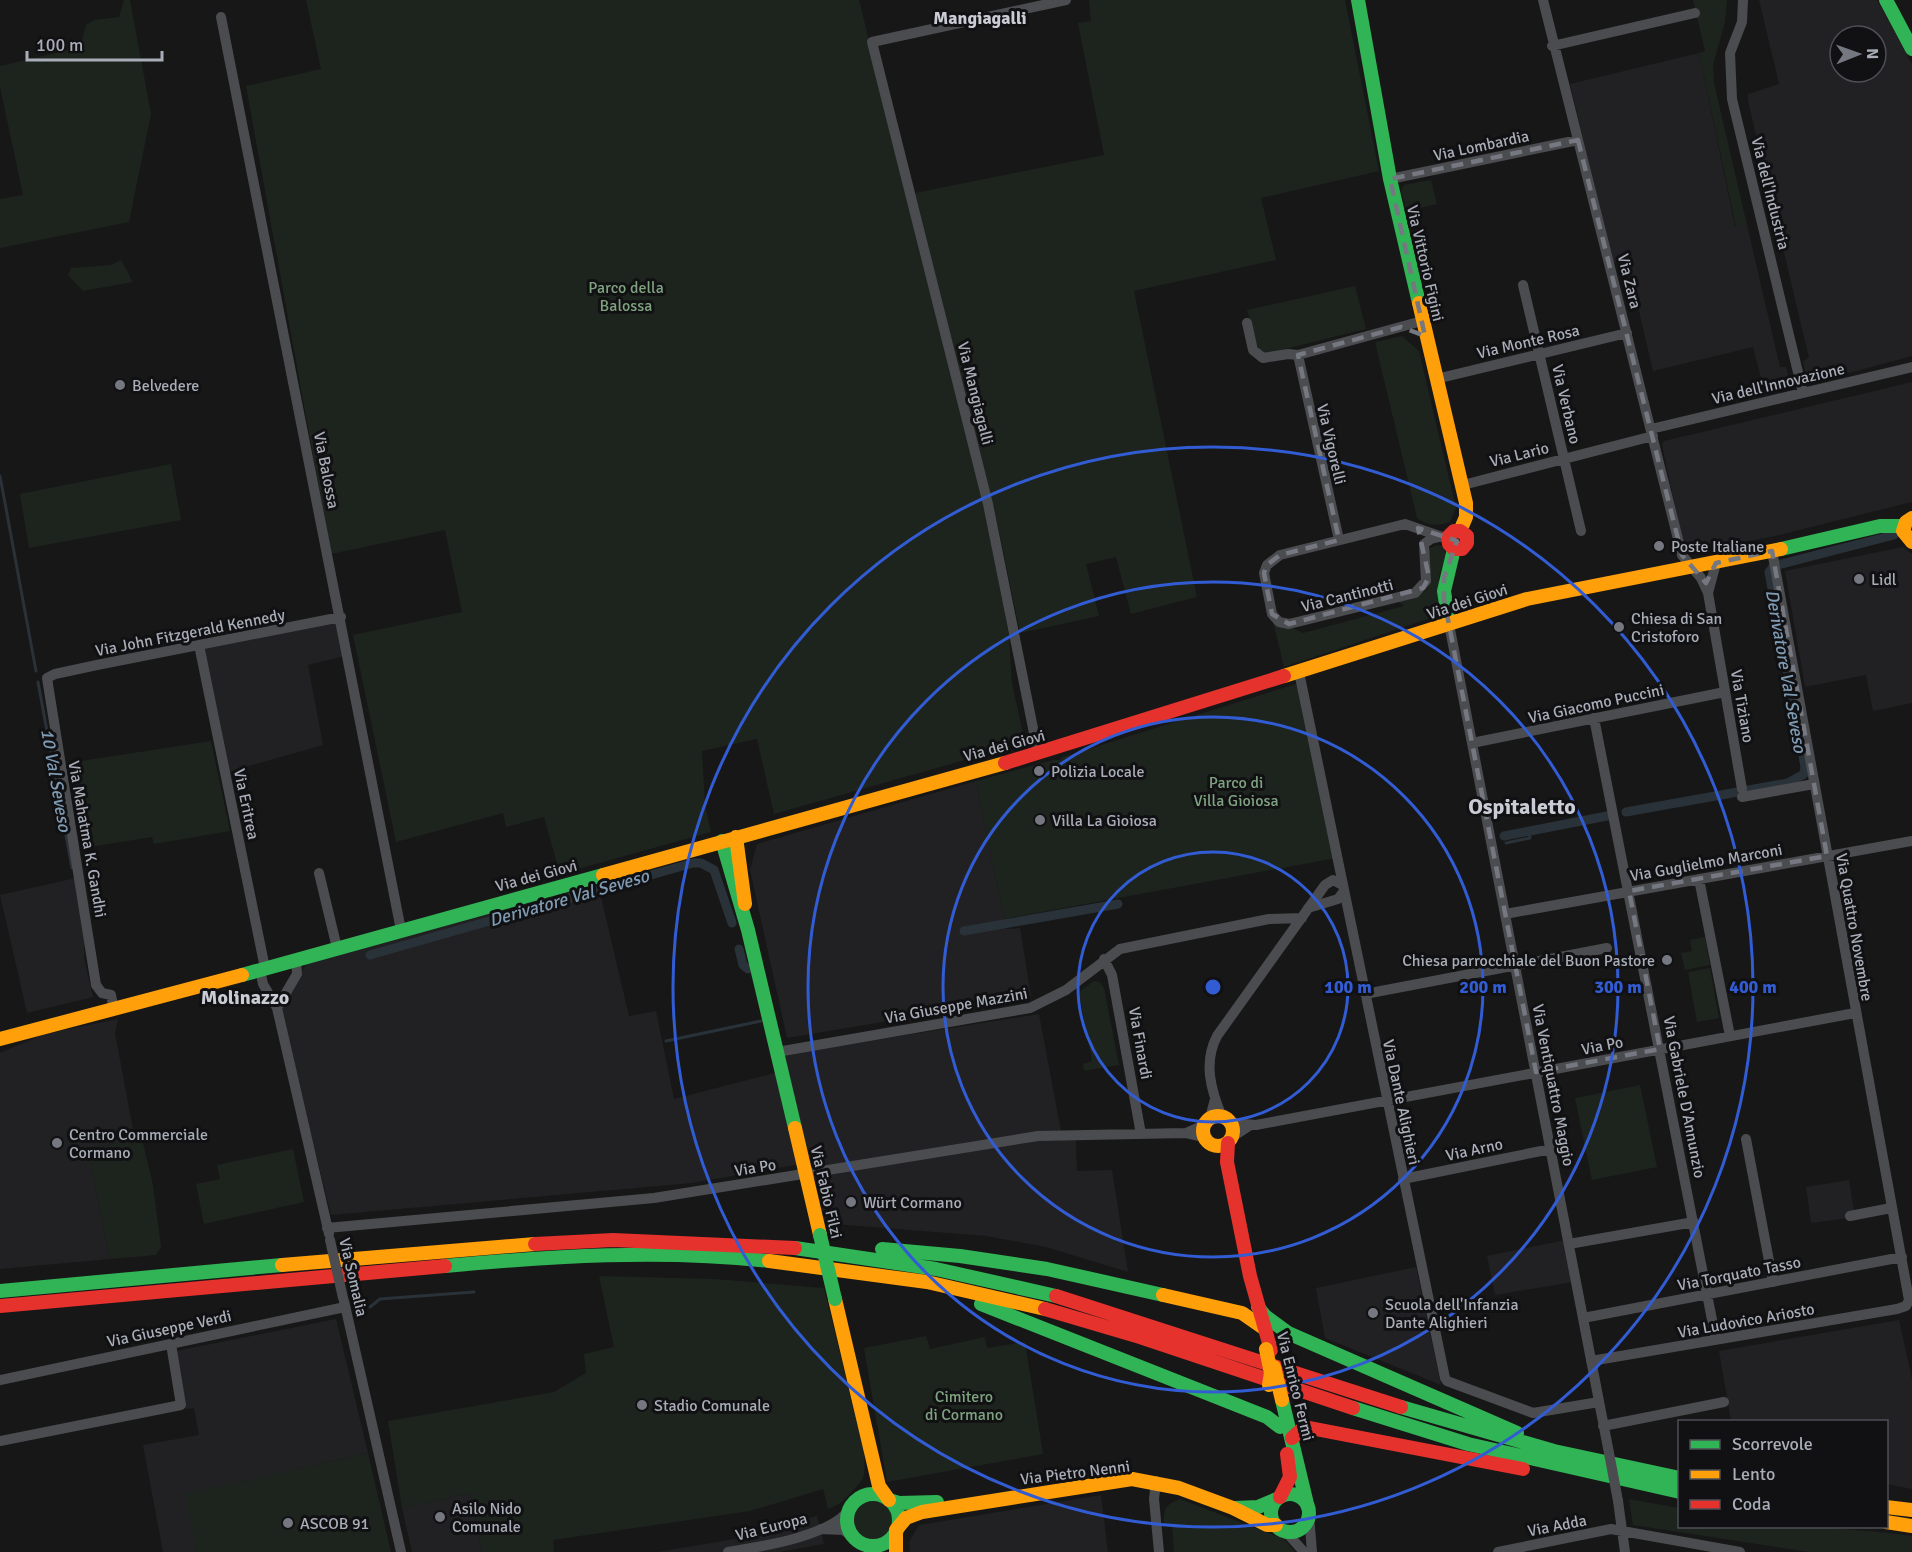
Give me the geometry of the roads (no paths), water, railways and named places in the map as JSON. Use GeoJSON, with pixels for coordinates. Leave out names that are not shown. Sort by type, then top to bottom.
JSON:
{"type":"FeatureCollection","features":[{"type":"Feature","properties":{"kind":"main road","name":"Via Vittorio Figini"},"geometry":{"type":"LineString","coordinates":[[1358,0],[1390,179],[1467,511],[1460,531],[1467,536],[1467,543],[1462,549],[1447,542]]}},
{"type":"Feature","properties":{"kind":"main road"},"geometry":{"type":"LineString","coordinates":[[1886,0],[1912,49]]}},
{"type":"Feature","properties":{"kind":"main road"},"geometry":{"type":"LineString","coordinates":[[1908,522],[1905,536],[1912,542]]}},
{"type":"Feature","properties":{"kind":"main road","name":"Via dei Giovi"},"geometry":{"type":"LineString","coordinates":[[0,1041],[1038,753],[1542,595],[1716,563],[1880,526],[1908,522]]}},
{"type":"Feature","properties":{"kind":"main road"},"geometry":{"type":"LineString","coordinates":[[1447,542],[1444,591],[1449,624]]}},
{"type":"Feature","properties":{"kind":"main road","name":"Via Fabio Filzi"},"geometry":{"type":"LineString","coordinates":[[729,839],[748,930],[873,1462],[879,1486],[889,1500]]}},
{"type":"Feature","properties":{"kind":"main road","name":"Via Enrico Fermi"},"geometry":{"type":"LineString","coordinates":[[1218,1131],[1227,1162],[1290,1474],[1288,1485],[1278,1498]]}},
{"type":"Feature","properties":{"kind":"main road"},"geometry":{"type":"LineString","coordinates":[[0,1291],[508,1245],[613,1240],[810,1249],[859,1247],[1058,1271],[1242,1313],[1264,1340],[1274,1394]]}},
{"type":"Feature","properties":{"kind":"main road"},"geometry":{"type":"LineString","coordinates":[[810,1249],[936,1269],[1043,1292],[1452,1423],[1539,1447],[1678,1478]]}},
{"type":"Feature","properties":{"kind":"main road"},"geometry":{"type":"LineString","coordinates":[[0,1306],[511,1260],[635,1255],[750,1259],[927,1282],[1028,1304],[1129,1334],[1468,1444],[1675,1492]]}},
{"type":"Feature","properties":{"kind":"main road"},"geometry":{"type":"LineString","coordinates":[[927,1282],[953,1296],[1010,1314],[1268,1417],[1280,1427]]}},
{"type":"Feature","properties":{"kind":"main road"},"geometry":{"type":"LineString","coordinates":[[1242,1313],[1254,1302],[1265,1316],[1288,1333],[1505,1426],[1539,1447]]}},
{"type":"Feature","properties":{"kind":"main road"},"geometry":{"type":"LineString","coordinates":[[1264,1340],[1288,1333]]}},
{"type":"Feature","properties":{"kind":"main road","name":"Via Enrico Fermi"},"geometry":{"type":"LineString","coordinates":[[1274,1394],[1293,1438],[1308,1510]]}},
{"type":"Feature","properties":{"kind":"main road"},"geometry":{"type":"LineString","coordinates":[[1293,1438],[1301,1430],[1310,1428],[1644,1494],[1675,1492]]}},
{"type":"Feature","properties":{"kind":"main road"},"geometry":{"type":"LineString","coordinates":[[873,1462],[869,1481],[854,1503],[847,1522],[852,1536],[871,1549],[883,1544],[896,1530]]}},
{"type":"Feature","properties":{"kind":"main road","name":"Via Pietro Nenni"},"geometry":{"type":"LineString","coordinates":[[896,1530],[906,1518],[916,1513],[1126,1480],[1156,1482],[1233,1508],[1266,1525],[1281,1528]]}},
{"type":"Feature","properties":{"kind":"main road"},"geometry":{"type":"LineString","coordinates":[[854,1503],[874,1494],[889,1500],[898,1514],[896,1552]]}},
{"type":"Feature","properties":{"kind":"main road"},"geometry":{"type":"LineString","coordinates":[[1295,1494],[1308,1510],[1303,1527],[1295,1532],[1281,1528],[1271,1512],[1278,1498],[1295,1494]]}},
{"type":"Feature","properties":{"kind":"main road","name":"Via Pietro Nenni"},"geometry":{"type":"LineString","coordinates":[[1233,1508],[1258,1507],[1278,1498]]}},
{"type":"Feature","properties":{"kind":"main road","name":"Via Pietro Nenni"},"geometry":{"type":"LineString","coordinates":[[889,1500],[909,1503],[990,1500]]}},
{"type":"Feature","properties":{"kind":"main road"},"geometry":{"type":"LineString","coordinates":[[1888,1507],[1912,1510]]}},
{"type":"Feature","properties":{"kind":"main road"},"geometry":{"type":"LineString","coordinates":[[1888,1522],[1912,1526]]}},
{"type":"Feature","properties":{"kind":"street","name":"Via Mangiagalli"},"geometry":{"type":"LineString","coordinates":[[1038,753],[988,504],[872,42],[1066,0]]}},
{"type":"Feature","properties":{"kind":"street","name":"Via Zara"},"geometry":{"type":"LineString","coordinates":[[1543,0],[1552,46],[1578,140],[1682,555],[1692,567]]}},
{"type":"Feature","properties":{"kind":"street","name":"Via dell'Industria"},"geometry":{"type":"LineString","coordinates":[[1743,0],[1742,22],[1730,53],[1732,99],[1803,393]]}},
{"type":"Feature","properties":{"kind":"street"},"geometry":{"type":"LineString","coordinates":[[1552,46],[1695,13]]}},
{"type":"Feature","properties":{"kind":"street","name":"Via Balossa"},"geometry":{"type":"LineString","coordinates":[[221,17],[401,930]]}},
{"type":"Feature","properties":{"kind":"street","name":"Via Lombardia"},"geometry":{"type":"LineString","coordinates":[[1390,179],[1578,140]]}},
{"type":"Feature","properties":{"kind":"street","name":"Via Verbano"},"geometry":{"type":"LineString","coordinates":[[1523,285],[1581,531]]}},
{"type":"Feature","properties":{"kind":"street"},"geometry":{"type":"LineString","coordinates":[[1247,323],[1253,350],[1259,357],[1269,358],[1288,354],[1298,355],[1422,321]]}},
{"type":"Feature","properties":{"kind":"street"},"geometry":{"type":"LineString","coordinates":[[1401,327],[1423,337],[1428,343]]}},
{"type":"Feature","properties":{"kind":"street","name":"Via Monte Rosa"},"geometry":{"type":"LineString","coordinates":[[1436,379],[1627,333]]}},
{"type":"Feature","properties":{"kind":"street","name":"Via Vigorelli"},"geometry":{"type":"LineString","coordinates":[[1298,355],[1340,540]]}},
{"type":"Feature","properties":{"kind":"street","name":"Via dell'Innovazione"},"geometry":{"type":"LineString","coordinates":[[1652,432],[1912,367]]}},
{"type":"Feature","properties":{"kind":"street","name":"Via Lario"},"geometry":{"type":"LineString","coordinates":[[1462,485],[1564,459],[1652,432]]}},
{"type":"Feature","properties":{"kind":"street","name":"Via Cantinotti"},"geometry":{"type":"LineString","coordinates":[[1418,528],[1428,571],[1426,581],[1415,593],[1289,624],[1279,622],[1272,614],[1264,573],[1267,565],[1280,555],[1405,524],[1418,528],[1447,542]]}},
{"type":"Feature","properties":{"kind":"street"},"geometry":{"type":"LineString","coordinates":[[1423,552],[1425,544],[1447,542]]}},
{"type":"Feature","properties":{"kind":"street","name":"Via Quattro Novembre"},"geometry":{"type":"LineString","coordinates":[[1772,551],[1891,1208],[1910,1297],[1906,1306]]}},
{"type":"Feature","properties":{"kind":"street","name":"Via Tiziano"},"geometry":{"type":"LineString","coordinates":[[1708,593],[1716,563]]}},
{"type":"Feature","properties":{"kind":"street","name":"Via Tiziano"},"geometry":{"type":"LineString","coordinates":[[1692,567],[1703,581],[1708,593],[1742,793],[1814,784]]}},
{"type":"Feature","properties":{"kind":"street","name":"Via John Fitzgerald Kennedy"},"geometry":{"type":"LineString","coordinates":[[46,678],[55,674],[341,617]]}},
{"type":"Feature","properties":{"kind":"street","name":"Via Ventiquattro Maggio"},"geometry":{"type":"LineString","coordinates":[[1449,624],[1609,1453],[1625,1552]]}},
{"type":"Feature","properties":{"kind":"street","name":"Via Eritrea"},"geometry":{"type":"LineString","coordinates":[[199,645],[263,969]]}},
{"type":"Feature","properties":{"kind":"street","name":"Via Dante Alighieri"},"geometry":{"type":"LineString","coordinates":[[1299,672],[1402,1179],[1445,1378],[1458,1386],[1469,1388],[1533,1413],[1599,1402]]}},
{"type":"Feature","properties":{"kind":"street","name":"Via Mahatma K. Gandhi"},"geometry":{"type":"LineString","coordinates":[[46,678],[96,986],[102,993],[111,994],[114,1010]]}},
{"type":"Feature","properties":{"kind":"street","name":"Via Giacomo Puccini"},"geometry":{"type":"LineString","coordinates":[[1472,743],[1725,692]]}},
{"type":"Feature","properties":{"kind":"street","name":"Via Gabriele D'Annunzio"},"geometry":{"type":"LineString","coordinates":[[1594,718],[1716,1340]]}},
{"type":"Feature","properties":{"kind":"street","name":"Via Guglielmo Marconi"},"geometry":{"type":"LineString","coordinates":[[1505,914],[1912,841]]}},
{"type":"Feature","properties":{"kind":"street"},"geometry":{"type":"LineString","coordinates":[[319,873],[337,948]]}},
{"type":"Feature","properties":{"kind":"street"},"geometry":{"type":"LineString","coordinates":[[1699,879],[1730,1036]]}},
{"type":"Feature","properties":{"kind":"street"},"geometry":{"type":"LineString","coordinates":[[1218,1131],[1215,1099],[1208,1065],[1212,1044],[1327,882],[1336,880],[1343,888]]}},
{"type":"Feature","properties":{"kind":"street","name":"Via Giuseppe Mazzini"},"geometry":{"type":"LineString","coordinates":[[777,1052],[1030,1008],[1066,990],[1119,949],[1305,913],[1338,899],[1343,888]]}},
{"type":"Feature","properties":{"kind":"street"},"geometry":{"type":"LineString","coordinates":[[1365,994],[1607,948]]}},
{"type":"Feature","properties":{"kind":"street","name":"Via Finardi"},"geometry":{"type":"LineString","coordinates":[[1104,959],[1112,975],[1141,1134]]}},
{"type":"Feature","properties":{"kind":"street"},"geometry":{"type":"LineString","coordinates":[[277,1008],[297,975],[296,960]]}},
{"type":"Feature","properties":{"kind":"street","name":"Via Somalia"},"geometry":{"type":"LineString","coordinates":[[263,969],[263,984],[277,1008],[401,1552]]}},
{"type":"Feature","properties":{"kind":"street","name":"Via Po"},"geometry":{"type":"LineString","coordinates":[[327,1228],[654,1198],[1038,1136],[1218,1131],[1855,1013]]}},
{"type":"Feature","properties":{"kind":"street"},"geometry":{"type":"LineString","coordinates":[[1746,1139],[1773,1282]]}},
{"type":"Feature","properties":{"kind":"street","name":"Via Arno"},"geometry":{"type":"LineString","coordinates":[[1402,1179],[1551,1149]]}},
{"type":"Feature","properties":{"kind":"street"},"geometry":{"type":"LineString","coordinates":[[1850,1216],[1891,1208]]}},
{"type":"Feature","properties":{"kind":"street"},"geometry":{"type":"LineString","coordinates":[[1569,1244],[1694,1222]]}},
{"type":"Feature","properties":{"kind":"street","name":"Via Torquato Tasso"},"geometry":{"type":"LineString","coordinates":[[1583,1318],[1902,1257]]}},
{"type":"Feature","properties":{"kind":"street","name":"Via Giuseppe Verdi"},"geometry":{"type":"LineString","coordinates":[[0,1380],[171,1344],[344,1302]]}},
{"type":"Feature","properties":{"kind":"street","name":"Via Ludovico Ariosto"},"geometry":{"type":"LineString","coordinates":[[1591,1361],[1906,1306]]}},
{"type":"Feature","properties":{"kind":"street"},"geometry":{"type":"LineString","coordinates":[[0,1441],[181,1405],[171,1344]]}},
{"type":"Feature","properties":{"kind":"street"},"geometry":{"type":"LineString","coordinates":[[1603,1426],[1724,1401]]}},
{"type":"Feature","properties":{"kind":"street"},"geometry":{"type":"LineString","coordinates":[[1156,1482],[1154,1499],[1159,1552]]}},
{"type":"Feature","properties":{"kind":"street","name":"Via Europa"},"geometry":{"type":"LineString","coordinates":[[728,1552],[756,1547],[820,1529],[841,1518],[854,1503]]}},
{"type":"Feature","properties":{"kind":"street","name":"Via Enrico Fermi"},"geometry":{"type":"LineString","coordinates":[[1308,1510],[1312,1552]]}},
{"type":"Feature","properties":{"kind":"street"},"geometry":{"type":"LineString","coordinates":[[1281,1528],[1304,1552]]}},
{"type":"Feature","properties":{"kind":"street","name":"Via Europa"},"geometry":{"type":"LineString","coordinates":[[820,1529],[843,1530],[852,1536]]}},
{"type":"Feature","properties":{"kind":"street","name":"Via Adda"},"geometry":{"type":"LineString","coordinates":[[1498,1552],[1611,1529],[1740,1552]]}},
{"type":"Feature","properties":{"kind":"waterway","name":"10 Val Seveso"},"geometry":{"type":"LineString","coordinates":[[0,476],[36,671]]}},
{"type":"Feature","properties":{"kind":"waterway","name":"Derivatore Val Seveso"},"geometry":{"type":"LineString","coordinates":[[1778,565],[1894,535]]}},
{"type":"Feature","properties":{"kind":"waterway","name":"Derivatore Val Seveso"},"geometry":{"type":"LineString","coordinates":[[1626,812],[1788,783],[1804,774],[1805,767],[1769,572],[1773,567]]}},
{"type":"Feature","properties":{"kind":"waterway","name":"10 Val Seveso"},"geometry":{"type":"LineString","coordinates":[[38,682],[72,868]]}},
{"type":"Feature","properties":{"kind":"waterway","name":"Derivatore Val Seveso"},"geometry":{"type":"LineString","coordinates":[[1504,836],[1607,816]]}},
{"type":"Feature","properties":{"kind":"waterway"},"geometry":{"type":"LineString","coordinates":[[1506,843],[1530,838],[1529,831]]}},
{"type":"Feature","properties":{"kind":"waterway","name":"Derivatore Val Seveso"},"geometry":{"type":"LineString","coordinates":[[370,955],[693,863],[701,863],[714,870],[732,923]]}},
{"type":"Feature","properties":{"kind":"waterway","name":"Derivatore Val Seveso"},"geometry":{"type":"LineString","coordinates":[[964,931],[1118,904]]}},
{"type":"Feature","properties":{"kind":"waterway","name":"Derivatore Val Seveso"},"geometry":{"type":"LineString","coordinates":[[739,949],[743,965],[748,969]]}},
{"type":"Feature","properties":{"kind":"waterway"},"geometry":{"type":"LineString","coordinates":[[666,1041],[761,1021]]}},
{"type":"Feature","properties":{"kind":"waterway"},"geometry":{"type":"LineString","coordinates":[[370,1307],[380,1299],[474,1292]]}},
{"type":"Feature","properties":{"kind":"place","name":"Belvedere"},"geometry":{"type":"Point","coordinates":[120,385]}},
{"type":"Feature","properties":{"kind":"place","name":"Poste Italiane"},"geometry":{"type":"Point","coordinates":[1659,546]}},
{"type":"Feature","properties":{"kind":"place","name":"Lidl"},"geometry":{"type":"Point","coordinates":[1859,579]}},
{"type":"Feature","properties":{"kind":"place","name":"Chiesa di San Cristoforo"},"geometry":{"type":"Point","coordinates":[1619,627]}},
{"type":"Feature","properties":{"kind":"place","name":"Polizia Locale"},"geometry":{"type":"Point","coordinates":[1039,771]}},
{"type":"Feature","properties":{"kind":"place","name":"Villa La Gioiosa"},"geometry":{"type":"Point","coordinates":[1040,820]}},
{"type":"Feature","properties":{"kind":"place","name":"Chiesa parrocchiale del Buon Pastore"},"geometry":{"type":"Point","coordinates":[1667,960]}},
{"type":"Feature","properties":{"kind":"place","name":"Centro Commerciale Cormano"},"geometry":{"type":"Point","coordinates":[57,1143]}},
{"type":"Feature","properties":{"kind":"place","name":"Würt Cormano"},"geometry":{"type":"Point","coordinates":[851,1202]}},
{"type":"Feature","properties":{"kind":"place","name":"Scuola dell'Infanzia Dante Alighieri"},"geometry":{"type":"Point","coordinates":[1373,1313]}},
{"type":"Feature","properties":{"kind":"place","name":"Stadio Comunale"},"geometry":{"type":"Point","coordinates":[642,1405]}},
{"type":"Feature","properties":{"kind":"place","name":"Asilo Nido Comunale"},"geometry":{"type":"Point","coordinates":[440,1517]}},
{"type":"Feature","properties":{"kind":"place","name":"ASCOB 91"},"geometry":{"type":"Point","coordinates":[288,1523]}},
{"type":"Feature","properties":{"kind":"district","name":"Mangiagalli"},"geometry":{"type":"Point","coordinates":[980,18]}},
{"type":"Feature","properties":{"kind":"district","name":"Ospitaletto"},"geometry":{"type":"Point","coordinates":[1522,806]}},
{"type":"Feature","properties":{"kind":"district","name":"Molinazzo"},"geometry":{"type":"Point","coordinates":[245,997]}},
{"type":"Feature","properties":{"kind":"park label","name":"Parco della Balossa"},"geometry":{"type":"Point","coordinates":[626,296]}},
{"type":"Feature","properties":{"kind":"park label","name":"Parco di Villa Gioiosa"},"geometry":{"type":"Point","coordinates":[1236,791]}},
{"type":"Feature","properties":{"kind":"park label","name":"Cimitero di Cormano"},"geometry":{"type":"Point","coordinates":[964,1405]}}]}
